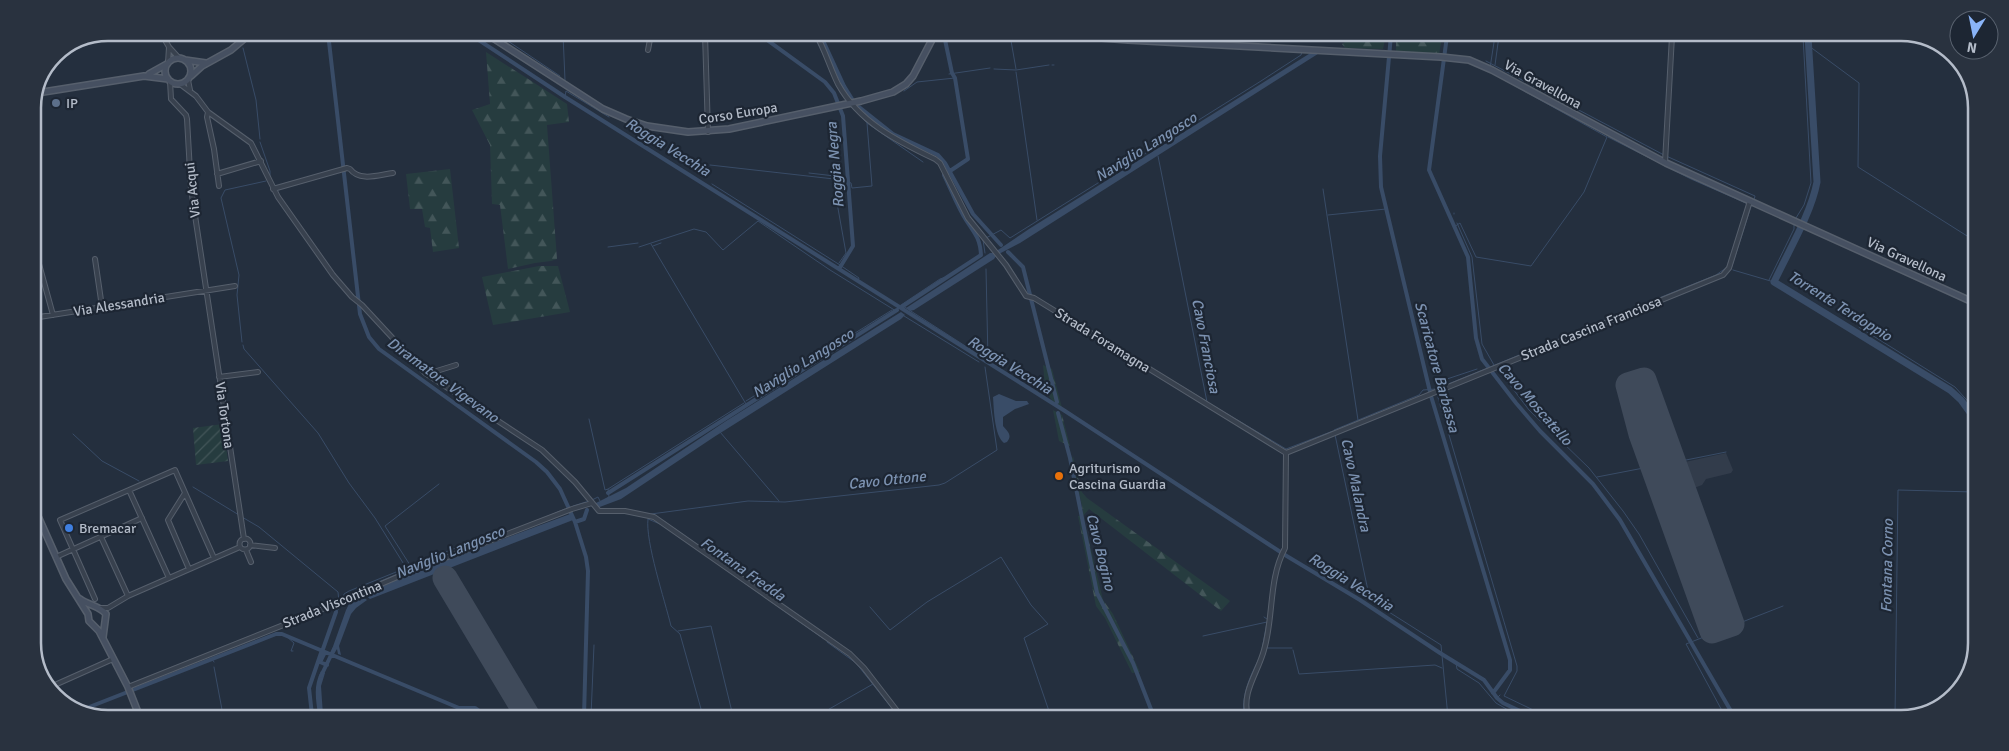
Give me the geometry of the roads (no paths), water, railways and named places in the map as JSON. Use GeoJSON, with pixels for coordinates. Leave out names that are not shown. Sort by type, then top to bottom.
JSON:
{"type":"FeatureCollection","features":[{"type":"Feature","properties":{"kind":"main road"},"geometry":{"type":"LineString","coordinates":[[144,76],[169,80],[179,84],[242,41]]}},
{"type":"Feature","properties":{"kind":"main road","name":"Corso Europa"},"geometry":{"type":"LineString","coordinates":[[498,41],[603,109],[626,120],[667,130],[708,132],[851,104],[893,92],[906,84],[920,66],[931,41]]}},
{"type":"Feature","properties":{"kind":"main road","name":"Via Gravellona"},"geometry":{"type":"LineString","coordinates":[[1147,41],[1444,57],[1469,60],[1666,158],[1751,203],[1805,225],[1968,299]]}},
{"type":"Feature","properties":{"kind":"main road"},"geometry":{"type":"LineString","coordinates":[[44,92],[144,76],[168,63],[182,59],[207,63]]}},
{"type":"Feature","properties":{"kind":"main road"},"geometry":{"type":"LineString","coordinates":[[182,59],[191,70],[188,79]]}},
{"type":"Feature","properties":{"kind":"main road"},"geometry":{"type":"LineString","coordinates":[[168,63],[165,72],[169,80]]}},
{"type":"Feature","properties":{"kind":"main road"},"geometry":{"type":"LineString","coordinates":[[42,528],[66,579],[88,614],[89,621],[99,631],[104,640],[130,690],[138,710]]}},
{"type":"Feature","properties":{"kind":"main road"},"geometry":{"type":"LineString","coordinates":[[78,598],[106,614],[103,631],[104,640]]}},
{"type":"Feature","properties":{"kind":"main road"},"geometry":{"type":"LineString","coordinates":[[88,614],[97,608]]}},
{"type":"Feature","properties":{"kind":"main road"},"geometry":{"type":"LineString","coordinates":[[92,625],[99,626],[105,621]]}},
{"type":"Feature","properties":{"kind":"street"},"geometry":{"type":"LineString","coordinates":[[165,41],[182,59]]}},
{"type":"Feature","properties":{"kind":"street"},"geometry":{"type":"LineString","coordinates":[[648,50],[650,41]]}},
{"type":"Feature","properties":{"kind":"street"},"geometry":{"type":"LineString","coordinates":[[705,41],[708,132]]}},
{"type":"Feature","properties":{"kind":"street"},"geometry":{"type":"LineString","coordinates":[[819,41],[837,81],[851,104]]}},
{"type":"Feature","properties":{"kind":"street"},"geometry":{"type":"LineString","coordinates":[[1666,158],[1672,41]]}},
{"type":"Feature","properties":{"kind":"street"},"geometry":{"type":"LineString","coordinates":[[168,63],[169,47]]}},
{"type":"Feature","properties":{"kind":"street"},"geometry":{"type":"LineString","coordinates":[[188,79],[191,92]]}},
{"type":"Feature","properties":{"kind":"street"},"geometry":{"type":"LineString","coordinates":[[169,80],[170,95]]}},
{"type":"Feature","properties":{"kind":"street"},"geometry":{"type":"LineString","coordinates":[[170,95],[179,84],[191,92],[208,112],[251,143],[273,189],[333,275],[427,374],[542,450],[576,482],[601,511],[618,510],[654,517],[850,654],[864,668],[897,710]]}},
{"type":"Feature","properties":{"kind":"street","name":"Via Acqui"},"geometry":{"type":"LineString","coordinates":[[170,95],[173,102],[184,112],[187,119],[189,178],[206,291]]}},
{"type":"Feature","properties":{"kind":"street","name":"Strada Foramagna"},"geometry":{"type":"LineString","coordinates":[[851,104],[888,135],[935,159],[946,173],[968,218],[1006,266],[1023,292],[1286,452]]}},
{"type":"Feature","properties":{"kind":"street"},"geometry":{"type":"LineString","coordinates":[[208,112],[207,117],[214,148],[219,186]]}},
{"type":"Feature","properties":{"kind":"street"},"geometry":{"type":"LineString","coordinates":[[217,174],[261,161]]}},
{"type":"Feature","properties":{"kind":"street"},"geometry":{"type":"LineString","coordinates":[[273,189],[347,168],[355,175],[361,177],[393,173]]}},
{"type":"Feature","properties":{"kind":"street","name":"Strada Cascina Franciosa"},"geometry":{"type":"LineString","coordinates":[[1286,452],[1723,275],[1729,269],[1751,203]]}},
{"type":"Feature","properties":{"kind":"street"},"geometry":{"type":"LineString","coordinates":[[95,259],[102,307]]}},
{"type":"Feature","properties":{"kind":"street"},"geometry":{"type":"LineString","coordinates":[[41,271],[53,315]]}},
{"type":"Feature","properties":{"kind":"street","name":"Via Alessandria"},"geometry":{"type":"LineString","coordinates":[[41,317],[235,286]]}},
{"type":"Feature","properties":{"kind":"street","name":"Via Tortona"},"geometry":{"type":"LineString","coordinates":[[206,291],[244,539]]}},
{"type":"Feature","properties":{"kind":"street"},"geometry":{"type":"LineString","coordinates":[[427,374],[456,365]]}},
{"type":"Feature","properties":{"kind":"street"},"geometry":{"type":"LineString","coordinates":[[219,377],[258,372]]}},
{"type":"Feature","properties":{"kind":"street"},"geometry":{"type":"LineString","coordinates":[[1248,710],[1247,697],[1265,648],[1274,580],[1286,542],[1286,452]]}},
{"type":"Feature","properties":{"kind":"street"},"geometry":{"type":"LineString","coordinates":[[95,599],[60,520],[175,470],[214,558]]}},
{"type":"Feature","properties":{"kind":"street"},"geometry":{"type":"LineString","coordinates":[[129,490],[169,578]]}},
{"type":"Feature","properties":{"kind":"street"},"geometry":{"type":"LineString","coordinates":[[185,492],[168,520],[189,569]]}},
{"type":"Feature","properties":{"kind":"street","name":"Strada Viscontina"},"geometry":{"type":"LineString","coordinates":[[130,690],[409,572],[570,509],[593,503]]}},
{"type":"Feature","properties":{"kind":"street"},"geometry":{"type":"LineString","coordinates":[[56,557],[142,518]]}},
{"type":"Feature","properties":{"kind":"street"},"geometry":{"type":"LineString","coordinates":[[101,537],[128,596]]}},
{"type":"Feature","properties":{"kind":"street"},"geometry":{"type":"LineString","coordinates":[[240,547],[240,542],[244,539],[249,540],[250,545]]}},
{"type":"Feature","properties":{"kind":"street"},"geometry":{"type":"LineString","coordinates":[[250,545],[275,548]]}},
{"type":"Feature","properties":{"kind":"street"},"geometry":{"type":"LineString","coordinates":[[246,550],[250,545]]}},
{"type":"Feature","properties":{"kind":"street"},"geometry":{"type":"LineString","coordinates":[[97,608],[112,606],[128,596],[240,547],[246,550],[251,562]]}},
{"type":"Feature","properties":{"kind":"street"},"geometry":{"type":"LineString","coordinates":[[105,621],[112,606]]}},
{"type":"Feature","properties":{"kind":"street"},"geometry":{"type":"LineString","coordinates":[[56,685],[113,659]]}},
{"type":"Feature","properties":{"kind":"water"},"geometry":{"type":"Polygon","coordinates":[[[1312,52],[1321,52],[1020,243],[997,255],[995,252],[1029,229],[1312,52]]]}},
{"type":"Feature","properties":{"kind":"water"},"geometry":{"type":"Polygon","coordinates":[[[990,253],[994,253],[996,256],[994,259],[914,310],[910,311],[906,308],[990,253]]]}},
{"type":"Feature","properties":{"kind":"water"},"geometry":{"type":"Polygon","coordinates":[[[901,312],[905,315],[901,319],[714,437],[621,499],[597,508],[594,504],[626,488],[726,421],[901,312]]]}},
{"type":"Feature","properties":{"kind":"water"},"geometry":{"type":"Polygon","coordinates":[[[999,394],[1016,401],[1027,401],[1029,404],[1015,409],[1003,417],[1003,426],[1009,435],[1009,440],[1004,443],[998,434],[994,415],[993,397],[999,394]]]}},
{"type":"Feature","properties":{"kind":"water"},"geometry":{"type":"Polygon","coordinates":[[[570,514],[573,520],[370,599],[364,594],[413,573],[570,514]]]}},
{"type":"Feature","properties":{"kind":"water"},"geometry":{"type":"Polygon","coordinates":[[[361,595],[367,600],[351,614],[339,646],[341,655],[338,654],[337,649],[334,654],[331,652],[346,610],[349,604],[361,595]]]}},
{"type":"Feature","properties":{"kind":"water"},"geometry":{"type":"Polygon","coordinates":[[[321,671],[325,673],[321,686],[323,710],[317,710],[316,687],[321,671]]]}},
{"type":"Feature","properties":{"kind":"waterway","name":"Diramatore Vigevano"},"geometry":{"type":"LineString","coordinates":[[329,41],[360,314],[369,337],[379,349],[536,462],[547,472],[560,489],[575,522],[586,557],[588,571],[584,710]]}},
{"type":"Feature","properties":{"kind":"waterway","name":"Roggia Vecchia"},"geometry":{"type":"LineString","coordinates":[[480,41],[565,97],[1065,411],[1285,555],[1360,600],[1484,680],[1497,698],[1518,710]]}},
{"type":"Feature","properties":{"kind":"waterway"},"geometry":{"type":"LineString","coordinates":[[508,41],[560,76]]}},
{"type":"Feature","properties":{"kind":"waterway"},"geometry":{"type":"LineString","coordinates":[[563,41],[565,80]]}},
{"type":"Feature","properties":{"kind":"waterway","name":"Roggia Negra"},"geometry":{"type":"LineString","coordinates":[[769,41],[825,82],[834,93],[843,116],[853,246],[839,269]]}},
{"type":"Feature","properties":{"kind":"waterway"},"geometry":{"type":"LineString","coordinates":[[816,41],[826,60]]}},
{"type":"Feature","properties":{"kind":"waterway","name":"Cavo Bogino"},"geometry":{"type":"LineString","coordinates":[[823,41],[852,99]]}},
{"type":"Feature","properties":{"kind":"waterway"},"geometry":{"type":"LineString","coordinates":[[903,306],[981,255],[980,244],[960,209],[944,175],[968,159],[955,78],[952,73],[945,41]]}},
{"type":"Feature","properties":{"kind":"waterway"},"geometry":{"type":"LineString","coordinates":[[1011,41],[1016,69]]}},
{"type":"Feature","properties":{"kind":"waterway","name":"Scaricatore Barbassa"},"geometry":{"type":"LineString","coordinates":[[1390,41],[1380,156],[1381,187],[1431,396],[1510,660],[1510,670],[1493,693]]}},
{"type":"Feature","properties":{"kind":"waterway","name":"Cavo Moscatello"},"geometry":{"type":"LineString","coordinates":[[1446,41],[1429,170],[1468,257],[1476,338],[1482,359],[1540,431],[1593,484],[1620,520],[1730,710]]}},
{"type":"Feature","properties":{"kind":"waterway"},"geometry":{"type":"LineString","coordinates":[[1490,68],[1494,41]]}},
{"type":"Feature","properties":{"kind":"waterway"},"geometry":{"type":"LineString","coordinates":[[1495,65],[1498,41]]}},
{"type":"Feature","properties":{"kind":"waterway"},"geometry":{"type":"LineString","coordinates":[[1669,60],[1670,41]]}},
{"type":"Feature","properties":{"kind":"waterway"},"geometry":{"type":"LineString","coordinates":[[1796,218],[1804,205],[1811,183],[1803,41]]}},
{"type":"Feature","properties":{"kind":"waterway","name":"Torrente Terdoppio"},"geometry":{"type":"LineString","coordinates":[[1808,41],[1817,182],[1810,207],[1774,282],[1950,390],[1968,410]]}},
{"type":"Feature","properties":{"kind":"waterway"},"geometry":{"type":"LineString","coordinates":[[1809,46],[1859,83],[1858,167],[1968,237]]}},
{"type":"Feature","properties":{"kind":"waterway"},"geometry":{"type":"LineString","coordinates":[[243,48],[256,100],[260,139]]}},
{"type":"Feature","properties":{"kind":"waterway","name":"Cavo Ottone"},"geometry":{"type":"LineString","coordinates":[[986,238],[1001,230],[1010,238],[1261,81],[1301,55],[1302,52]]}},
{"type":"Feature","properties":{"kind":"waterway"},"geometry":{"type":"LineString","coordinates":[[1486,61],[1664,155],[1755,196],[1754,200]]}},
{"type":"Feature","properties":{"kind":"waterway"},"geometry":{"type":"LineString","coordinates":[[994,69],[1016,70],[1049,65]]}},
{"type":"Feature","properties":{"kind":"waterway"},"geometry":{"type":"LineString","coordinates":[[949,74],[990,68]]}},
{"type":"Feature","properties":{"kind":"waterway"},"geometry":{"type":"LineString","coordinates":[[1016,72],[1037,220]]}},
{"type":"Feature","properties":{"kind":"waterway"},"geometry":{"type":"LineString","coordinates":[[1454,227],[1460,223],[1476,257],[1531,266],[1584,192],[1607,137],[1490,72]]}},
{"type":"Feature","properties":{"kind":"waterway"},"geometry":{"type":"LineString","coordinates":[[904,91],[917,82],[955,78]]}},
{"type":"Feature","properties":{"kind":"waterway"},"geometry":{"type":"LineString","coordinates":[[840,90],[843,96]]}},
{"type":"Feature","properties":{"kind":"waterway"},"geometry":{"type":"LineString","coordinates":[[565,97],[566,91],[609,117]]}},
{"type":"Feature","properties":{"kind":"waterway"},"geometry":{"type":"LineString","coordinates":[[850,106],[867,123],[923,162]]}},
{"type":"Feature","properties":{"kind":"waterway","name":"Cavo Bogino"},"geometry":{"type":"LineString","coordinates":[[859,107],[893,134],[938,155],[945,163],[973,214],[1001,245]]}},
{"type":"Feature","properties":{"kind":"waterway"},"geometry":{"type":"LineString","coordinates":[[809,173],[835,176],[851,183],[852,188],[872,186],[867,123]]}},
{"type":"Feature","properties":{"kind":"waterway"},"geometry":{"type":"LineString","coordinates":[[1608,137],[1691,179],[1748,204]]}},
{"type":"Feature","properties":{"kind":"waterway"},"geometry":{"type":"LineString","coordinates":[[260,142],[270,171],[270,179]]}},
{"type":"Feature","properties":{"kind":"waterway","name":"Cavo Franciosa"},"geometry":{"type":"LineString","coordinates":[[1158,156],[1207,402],[1286,449],[1333,431]]}},
{"type":"Feature","properties":{"kind":"waterway"},"geometry":{"type":"LineString","coordinates":[[710,165],[834,179],[850,191]]}},
{"type":"Feature","properties":{"kind":"waterway"},"geometry":{"type":"LineString","coordinates":[[832,175],[846,253],[839,263]]}},
{"type":"Feature","properties":{"kind":"waterway"},"geometry":{"type":"LineString","coordinates":[[242,342],[237,295],[239,275],[221,198],[225,190],[266,181]]}},
{"type":"Feature","properties":{"kind":"waterway"},"geometry":{"type":"LineString","coordinates":[[712,184],[840,265],[859,278],[858,281]]}},
{"type":"Feature","properties":{"kind":"waterway"},"geometry":{"type":"LineString","coordinates":[[1323,189],[1358,420]]}},
{"type":"Feature","properties":{"kind":"waterway"},"geometry":{"type":"LineString","coordinates":[[1731,269],[1752,203]]}},
{"type":"Feature","properties":{"kind":"waterway"},"geometry":{"type":"LineString","coordinates":[[1328,215],[1386,209]]}},
{"type":"Feature","properties":{"kind":"waterway","name":"Roggia Vecchia"},"geometry":{"type":"LineString","coordinates":[[639,247],[694,229],[706,232],[723,250],[758,221],[830,270],[896,311]]}},
{"type":"Feature","properties":{"kind":"waterway"},"geometry":{"type":"LineString","coordinates":[[1457,223],[1472,257],[1482,344],[1494,365]]}},
{"type":"Feature","properties":{"kind":"waterway"},"geometry":{"type":"LineString","coordinates":[[1769,280],[1794,229],[1794,223]]}},
{"type":"Feature","properties":{"kind":"waterway","name":"Cavo Ottone"},"geometry":{"type":"LineString","coordinates":[[983,240],[985,253]]}},
{"type":"Feature","properties":{"kind":"waterway"},"geometry":{"type":"LineString","coordinates":[[608,247],[638,243]]}},
{"type":"Feature","properties":{"kind":"waterway"},"geometry":{"type":"LineString","coordinates":[[653,246],[661,243]]}},
{"type":"Feature","properties":{"kind":"waterway"},"geometry":{"type":"LineString","coordinates":[[651,244],[746,404]]}},
{"type":"Feature","properties":{"kind":"waterway","name":"Cavo Bogino"},"geometry":{"type":"LineString","coordinates":[[1008,252],[1023,267],[1057,402]]}},
{"type":"Feature","properties":{"kind":"waterway","name":"Cavo Malandra"},"geometry":{"type":"LineString","coordinates":[[1622,313],[1716,275],[1726,268]]}},
{"type":"Feature","properties":{"kind":"waterway","name":"Cavo Ottone"},"geometry":{"type":"LineString","coordinates":[[986,269],[988,359]]}},
{"type":"Feature","properties":{"kind":"waterway","name":"Cavo Malandra"},"geometry":{"type":"LineString","coordinates":[[1733,270],[1774,282]]}},
{"type":"Feature","properties":{"kind":"waterway"},"geometry":{"type":"LineString","coordinates":[[898,307],[940,279],[949,276]]}},
{"type":"Feature","properties":{"kind":"waterway","name":"Roggia Vecchia"},"geometry":{"type":"LineString","coordinates":[[903,306],[984,358],[985,362]]}},
{"type":"Feature","properties":{"kind":"waterway"},"geometry":{"type":"LineString","coordinates":[[746,401],[892,310]]}},
{"type":"Feature","properties":{"kind":"waterway"},"geometry":{"type":"LineString","coordinates":[[608,493],[897,310]]}},
{"type":"Feature","properties":{"kind":"waterway","name":"Roggia Vecchia"},"geometry":{"type":"LineString","coordinates":[[904,316],[979,362]]}},
{"type":"Feature","properties":{"kind":"waterway","name":"Cavo Malandra"},"geometry":{"type":"LineString","coordinates":[[1447,710],[1441,645],[1370,600],[1334,430],[1419,395],[1423,390],[1436,389],[1615,316]]}},
{"type":"Feature","properties":{"kind":"waterway","name":"Fontana Corno"},"geometry":{"type":"LineString","coordinates":[[1859,327],[1955,387],[1968,401]]}},
{"type":"Feature","properties":{"kind":"waterway"},"geometry":{"type":"LineString","coordinates":[[243,345],[244,349],[318,433],[405,566]]}},
{"type":"Feature","properties":{"kind":"waterway","name":"Cavo Ottone"},"geometry":{"type":"LineString","coordinates":[[651,514],[748,501],[785,502],[945,483],[997,450],[985,367]]}},
{"type":"Feature","properties":{"kind":"waterway"},"geometry":{"type":"LineString","coordinates":[[1497,368],[1529,410],[1589,468],[1623,511],[1639,534],[1698,638]]}},
{"type":"Feature","properties":{"kind":"waterway"},"geometry":{"type":"LineString","coordinates":[[1438,387],[1435,383],[1477,369]]}},
{"type":"Feature","properties":{"kind":"waterway"},"geometry":{"type":"LineString","coordinates":[[1178,384],[1206,401]]}},
{"type":"Feature","properties":{"kind":"waterway"},"geometry":{"type":"LineString","coordinates":[[1437,394],[1517,666],[1517,671],[1504,696],[1533,710]]}},
{"type":"Feature","properties":{"kind":"waterway"},"geometry":{"type":"LineString","coordinates":[[608,489],[744,403]]}},
{"type":"Feature","properties":{"kind":"waterway","name":"Cavo Bogino"},"geometry":{"type":"LineString","coordinates":[[1058,413],[1070,458],[1097,593],[1133,663],[1151,710]]}},
{"type":"Feature","properties":{"kind":"waterway"},"geometry":{"type":"LineString","coordinates":[[589,419],[605,490],[608,489],[609,497],[601,502]]}},
{"type":"Feature","properties":{"kind":"waterway","name":"Cavo Ottone"},"geometry":{"type":"LineString","coordinates":[[720,432],[779,501]]}},
{"type":"Feature","properties":{"kind":"waterway"},"geometry":{"type":"LineString","coordinates":[[73,434],[102,461],[139,481]]}},
{"type":"Feature","properties":{"kind":"waterway"},"geometry":{"type":"LineString","coordinates":[[1676,462],[1726,452]]}},
{"type":"Feature","properties":{"kind":"waterway"},"geometry":{"type":"LineString","coordinates":[[1597,477],[1654,466]]}},
{"type":"Feature","properties":{"kind":"waterway"},"geometry":{"type":"LineString","coordinates":[[410,565],[385,526],[439,484]]}},
{"type":"Feature","properties":{"kind":"waterway"},"geometry":{"type":"LineString","coordinates":[[193,487],[239,515]]}},
{"type":"Feature","properties":{"kind":"waterway","name":"Fontana Corno"},"geometry":{"type":"LineString","coordinates":[[1895,710],[1898,490],[1968,492]]}},
{"type":"Feature","properties":{"kind":"waterway"},"geometry":{"type":"LineString","coordinates":[[592,500],[598,497],[600,501]]}},
{"type":"Feature","properties":{"kind":"waterway"},"geometry":{"type":"LineString","coordinates":[[573,506],[589,501]]}},
{"type":"Feature","properties":{"kind":"waterway"},"geometry":{"type":"LineString","coordinates":[[546,517],[565,509]]}},
{"type":"Feature","properties":{"kind":"waterway"},"geometry":{"type":"LineString","coordinates":[[575,522],[584,519],[587,510]]}},
{"type":"Feature","properties":{"kind":"waterway"},"geometry":{"type":"LineString","coordinates":[[242,517],[259,527],[338,592],[339,602],[334,609],[336,612]]}},
{"type":"Feature","properties":{"kind":"waterway","name":"Fontana Fredda"},"geometry":{"type":"LineString","coordinates":[[648,519],[660,524]]}},
{"type":"Feature","properties":{"kind":"waterway"},"geometry":{"type":"LineString","coordinates":[[648,519],[652,556],[671,626],[680,634],[701,710]]}},
{"type":"Feature","properties":{"kind":"waterway"},"geometry":{"type":"LineString","coordinates":[[665,522],[695,543]]}},
{"type":"Feature","properties":{"kind":"waterway","name":"Fontana Fredda"},"geometry":{"type":"LineString","coordinates":[[678,536],[701,552]]}},
{"type":"Feature","properties":{"kind":"waterway"},"geometry":{"type":"LineString","coordinates":[[343,599],[344,594],[349,591],[473,541]]}},
{"type":"Feature","properties":{"kind":"waterway"},"geometry":{"type":"LineString","coordinates":[[870,607],[890,630],[927,602],[1001,557],[1031,605],[1048,624],[1024,638],[1049,710]]}},
{"type":"Feature","properties":{"kind":"waterway"},"geometry":{"type":"LineString","coordinates":[[412,568],[430,562]]}},
{"type":"Feature","properties":{"kind":"waterway","name":"Fontana Fredda"},"geometry":{"type":"LineString","coordinates":[[719,565],[824,639]]}},
{"type":"Feature","properties":{"kind":"waterway"},"geometry":{"type":"LineString","coordinates":[[346,598],[347,595],[411,567]]}},
{"type":"Feature","properties":{"kind":"waterway"},"geometry":{"type":"LineString","coordinates":[[336,611],[342,602]]}},
{"type":"Feature","properties":{"kind":"waterway"},"geometry":{"type":"LineString","coordinates":[[336,612],[345,602]]}},
{"type":"Feature","properties":{"kind":"waterway"},"geometry":{"type":"LineString","coordinates":[[1722,710],[1686,644],[1783,606]]}},
{"type":"Feature","properties":{"kind":"waterway"},"geometry":{"type":"LineString","coordinates":[[323,649],[336,612]]}},
{"type":"Feature","properties":{"kind":"waterway"},"geometry":{"type":"LineString","coordinates":[[1203,636],[1267,622],[1261,655]]}},
{"type":"Feature","properties":{"kind":"waterway"},"geometry":{"type":"LineString","coordinates":[[678,631],[711,626],[732,710]]}},
{"type":"Feature","properties":{"kind":"waterway"},"geometry":{"type":"LineString","coordinates":[[90,707],[276,634],[282,634],[459,708],[475,708],[478,710]]}},
{"type":"Feature","properties":{"kind":"waterway"},"geometry":{"type":"LineString","coordinates":[[286,636],[294,643],[291,651],[293,651]]}},
{"type":"Feature","properties":{"kind":"waterway"},"geometry":{"type":"LineString","coordinates":[[1268,641],[1267,648],[1292,648]]}},
{"type":"Feature","properties":{"kind":"waterway","name":"Fontana Fredda"},"geometry":{"type":"LineString","coordinates":[[827,642],[856,663],[893,710]]}},
{"type":"Feature","properties":{"kind":"waterway"},"geometry":{"type":"LineString","coordinates":[[591,710],[594,645]]}},
{"type":"Feature","properties":{"kind":"waterway","name":"Naviglio Langosco"},"geometry":{"type":"LineString","coordinates":[[321,676],[334,649]]}},
{"type":"Feature","properties":{"kind":"waterway"},"geometry":{"type":"LineString","coordinates":[[1293,650],[1299,674],[1435,665],[1442,668]]}},
{"type":"Feature","properties":{"kind":"waterway"},"geometry":{"type":"LineString","coordinates":[[325,652],[320,662],[327,665]]}},
{"type":"Feature","properties":{"kind":"waterway"},"geometry":{"type":"LineString","coordinates":[[311,710],[309,688],[321,653]]}},
{"type":"Feature","properties":{"kind":"waterway"},"geometry":{"type":"LineString","coordinates":[[1243,710],[1246,688],[1258,661]]}},
{"type":"Feature","properties":{"kind":"waterway"},"geometry":{"type":"LineString","coordinates":[[1456,663],[1457,669],[1479,683],[1496,703],[1508,710]]}},
{"type":"Feature","properties":{"kind":"waterway"},"geometry":{"type":"LineString","coordinates":[[214,667],[222,710]]}},
{"type":"Feature","properties":{"kind":"waterway"},"geometry":{"type":"LineString","coordinates":[[828,710],[873,684]]}},
{"type":"Feature","properties":{"kind":"waterway","name":"Roggia Vecchia"},"geometry":{"type":"LineString","coordinates":[[1497,698],[1500,695]]}},
{"type":"Feature","properties":{"kind":"place","name":"IP"},"geometry":{"type":"Point","coordinates":[56,103]}},
{"type":"Feature","properties":{"kind":"place","name":"Agriturismo Cascina Guardia"},"geometry":{"type":"Point","coordinates":[1059,476]}},
{"type":"Feature","properties":{"kind":"place","name":"Bremacar"},"geometry":{"type":"Point","coordinates":[69,528]}}]}
